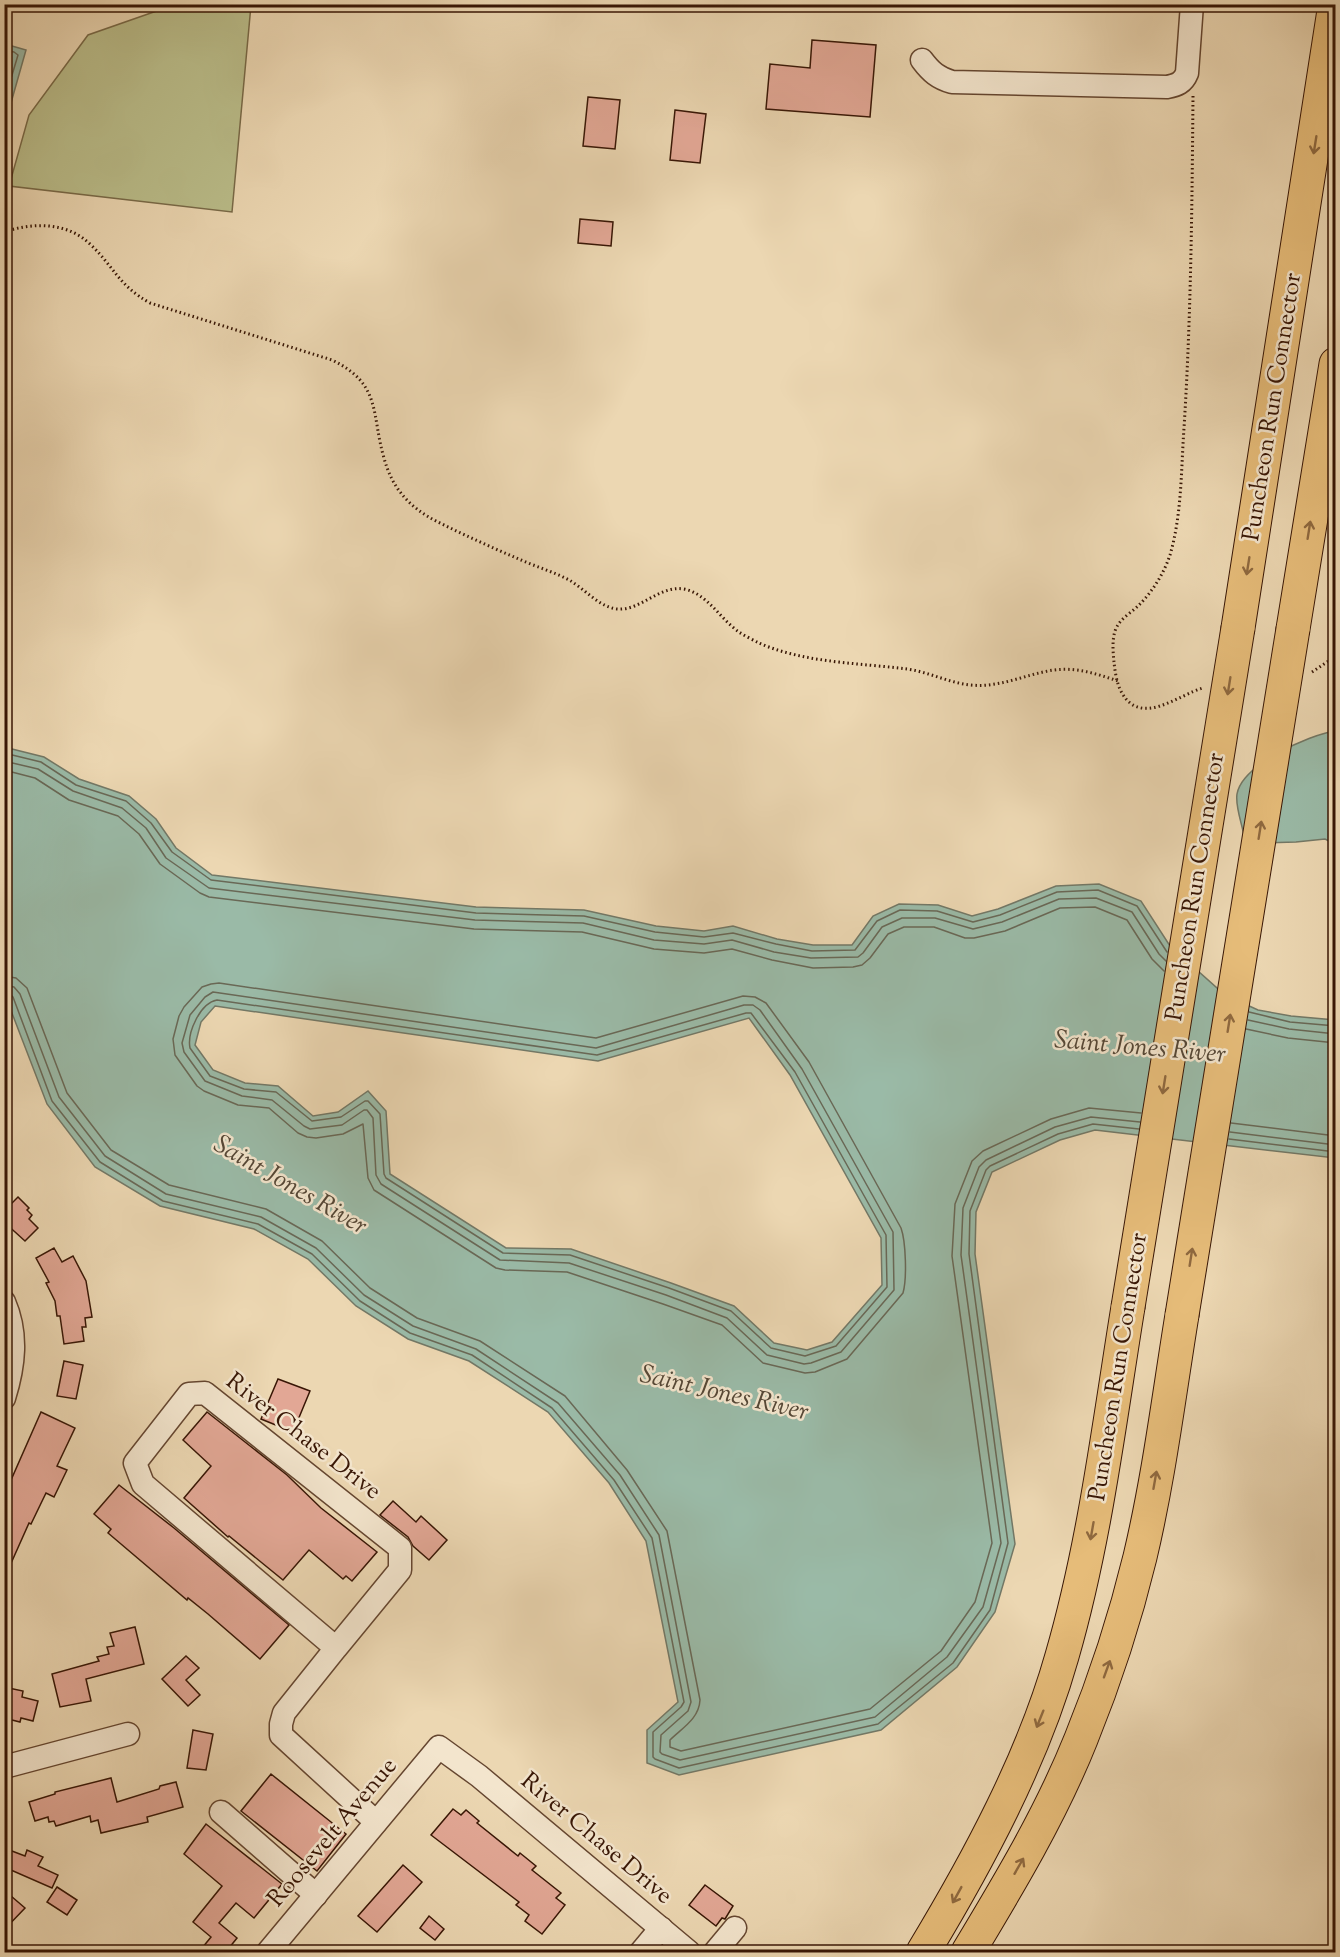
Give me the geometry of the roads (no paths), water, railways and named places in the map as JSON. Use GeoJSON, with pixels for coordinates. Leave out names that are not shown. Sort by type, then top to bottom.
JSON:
{"type":"FeatureCollection","features":[{"type":"Feature","properties":{"kind":"highway","name":"Puncheon Run Connector"},"geometry":{"type":"LineString","coordinates":[[923,1953],[991,1830],[1039,1722],[1062,1658],[1087,1560],[1238,628],[1335,4]]}},
{"type":"Feature","properties":{"kind":"highway"},"geometry":{"type":"LineString","coordinates":[[968,1953],[1032,1844],[1081,1740],[1113,1650],[1140,1557],[1151,1505],[1335,364]]}},
{"type":"Feature","properties":{"kind":"street"},"geometry":{"type":"LineString","coordinates":[[922,60],[930,71],[952,82],[1167,87],[1178,85],[1188,73],[1192,4]]}},
{"type":"Feature","properties":{"kind":"street"},"geometry":{"type":"LineString","coordinates":[[4,1302],[13,1329],[14,1358],[4,1398]]}},
{"type":"Feature","properties":{"kind":"street","name":"River Chase Drive"},"geometry":{"type":"LineString","coordinates":[[336,1648],[143,1484],[135,1463],[189,1394],[205,1393],[400,1548],[400,1570],[284,1713],[281,1724],[281,1736],[376,1822]]}},
{"type":"Feature","properties":{"kind":"street"},"geometry":{"type":"LineString","coordinates":[[4,1767],[128,1734]]}},
{"type":"Feature","properties":{"kind":"street","name":"River Chase Drive"},"geometry":{"type":"LineString","coordinates":[[439,1747],[479,1776],[689,1953]]}},
{"type":"Feature","properties":{"kind":"street","name":"Roosevelt Avenue"},"geometry":{"type":"LineString","coordinates":[[268,1953],[439,1747]]}},
{"type":"Feature","properties":{"kind":"street"},"geometry":{"type":"LineString","coordinates":[[220,1812],[316,1895]]}},
{"type":"Feature","properties":{"kind":"street"},"geometry":{"type":"LineString","coordinates":[[715,1953],[735,1928]]}},
{"type":"Feature","properties":{"kind":"street","name":"River Chase Drive"},"geometry":{"type":"LineString","coordinates":[[641,1953],[661,1929]]}},
{"type":"Feature","properties":{"kind":"water"},"geometry":{"type":"Polygon","coordinates":[[[4,44],[26,50],[5,124],[4,44]]]}},
{"type":"Feature","properties":{"kind":"water"},"geometry":{"type":"Polygon","coordinates":[[[1335,731],[1335,844],[1325,839],[1257,843],[1244,836],[1237,794],[1251,772],[1263,762],[1293,745],[1335,731]]]}},
{"type":"Feature","properties":{"kind":"water","name":"Saint Jones River"},"geometry":{"type":"Polygon","coordinates":[[[4,747],[44,757],[79,779],[129,796],[156,819],[176,848],[212,875],[476,907],[584,910],[656,926],[704,931],[733,926],[777,939],[813,945],[852,945],[873,916],[899,904],[938,905],[972,916],[998,909],[1056,886],[1099,884],[1141,901],[1170,946],[1225,995],[1258,1010],[1335,1020],[1335,1158],[1095,1130],[1060,1140],[992,1172],[976,1212],[975,1254],[1015,1544],[995,1612],[957,1667],[881,1730],[679,1775],[647,1763],[647,1730],[678,1702],[646,1541],[609,1483],[548,1412],[469,1361],[408,1339],[356,1306],[308,1259],[254,1229],[160,1206],[95,1167],[47,1104],[5,995],[4,747]],[[215,1006],[201,1022],[195,1045],[213,1070],[245,1083],[278,1086],[313,1116],[338,1112],[368,1091],[386,1111],[390,1174],[506,1248],[571,1249],[734,1306],[774,1343],[807,1350],[832,1342],[882,1285],[881,1238],[790,1075],[749,1018],[598,1061],[215,1006]]]}}]}
